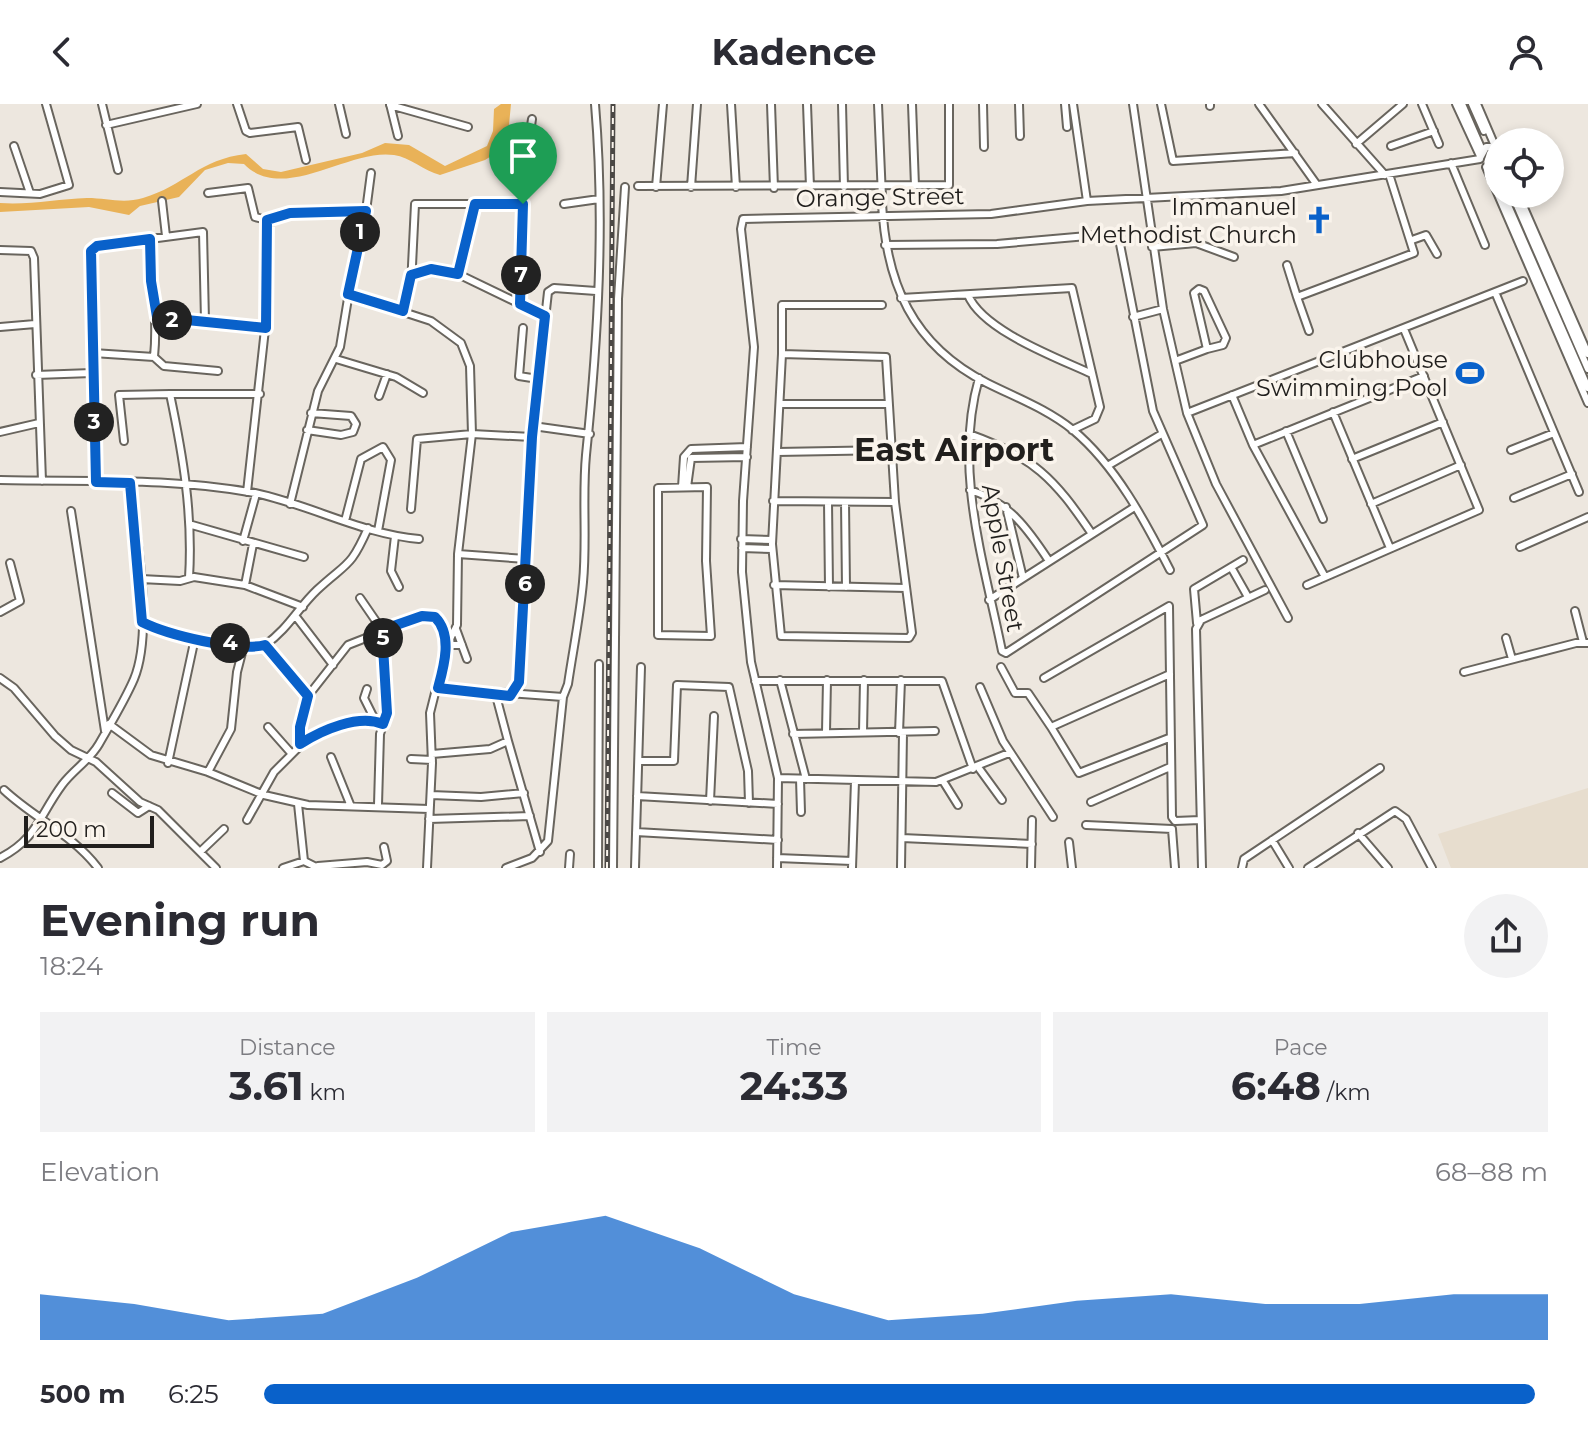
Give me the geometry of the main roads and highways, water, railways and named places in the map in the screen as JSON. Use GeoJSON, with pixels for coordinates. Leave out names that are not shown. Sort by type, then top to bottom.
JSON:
{"type":"FeatureCollection","features":[{"type":"Feature","properties":{"kind":"railway"},"geometry":{"type":"LineString","coordinates":[[607,868],[613,104]]}},
{"type":"Feature","properties":{"kind":"place","name":"Immanuel Methodist Church"},"geometry":{"type":"Point","coordinates":[1319,220]}},
{"type":"Feature","properties":{"kind":"place","name":"Clubhouse Swimming Pool"},"geometry":{"type":"Point","coordinates":[1470,373]}},
{"type":"Feature","properties":{"kind":"district","name":"East Airport"},"geometry":{"type":"Point","coordinates":[954,449]}}]}
